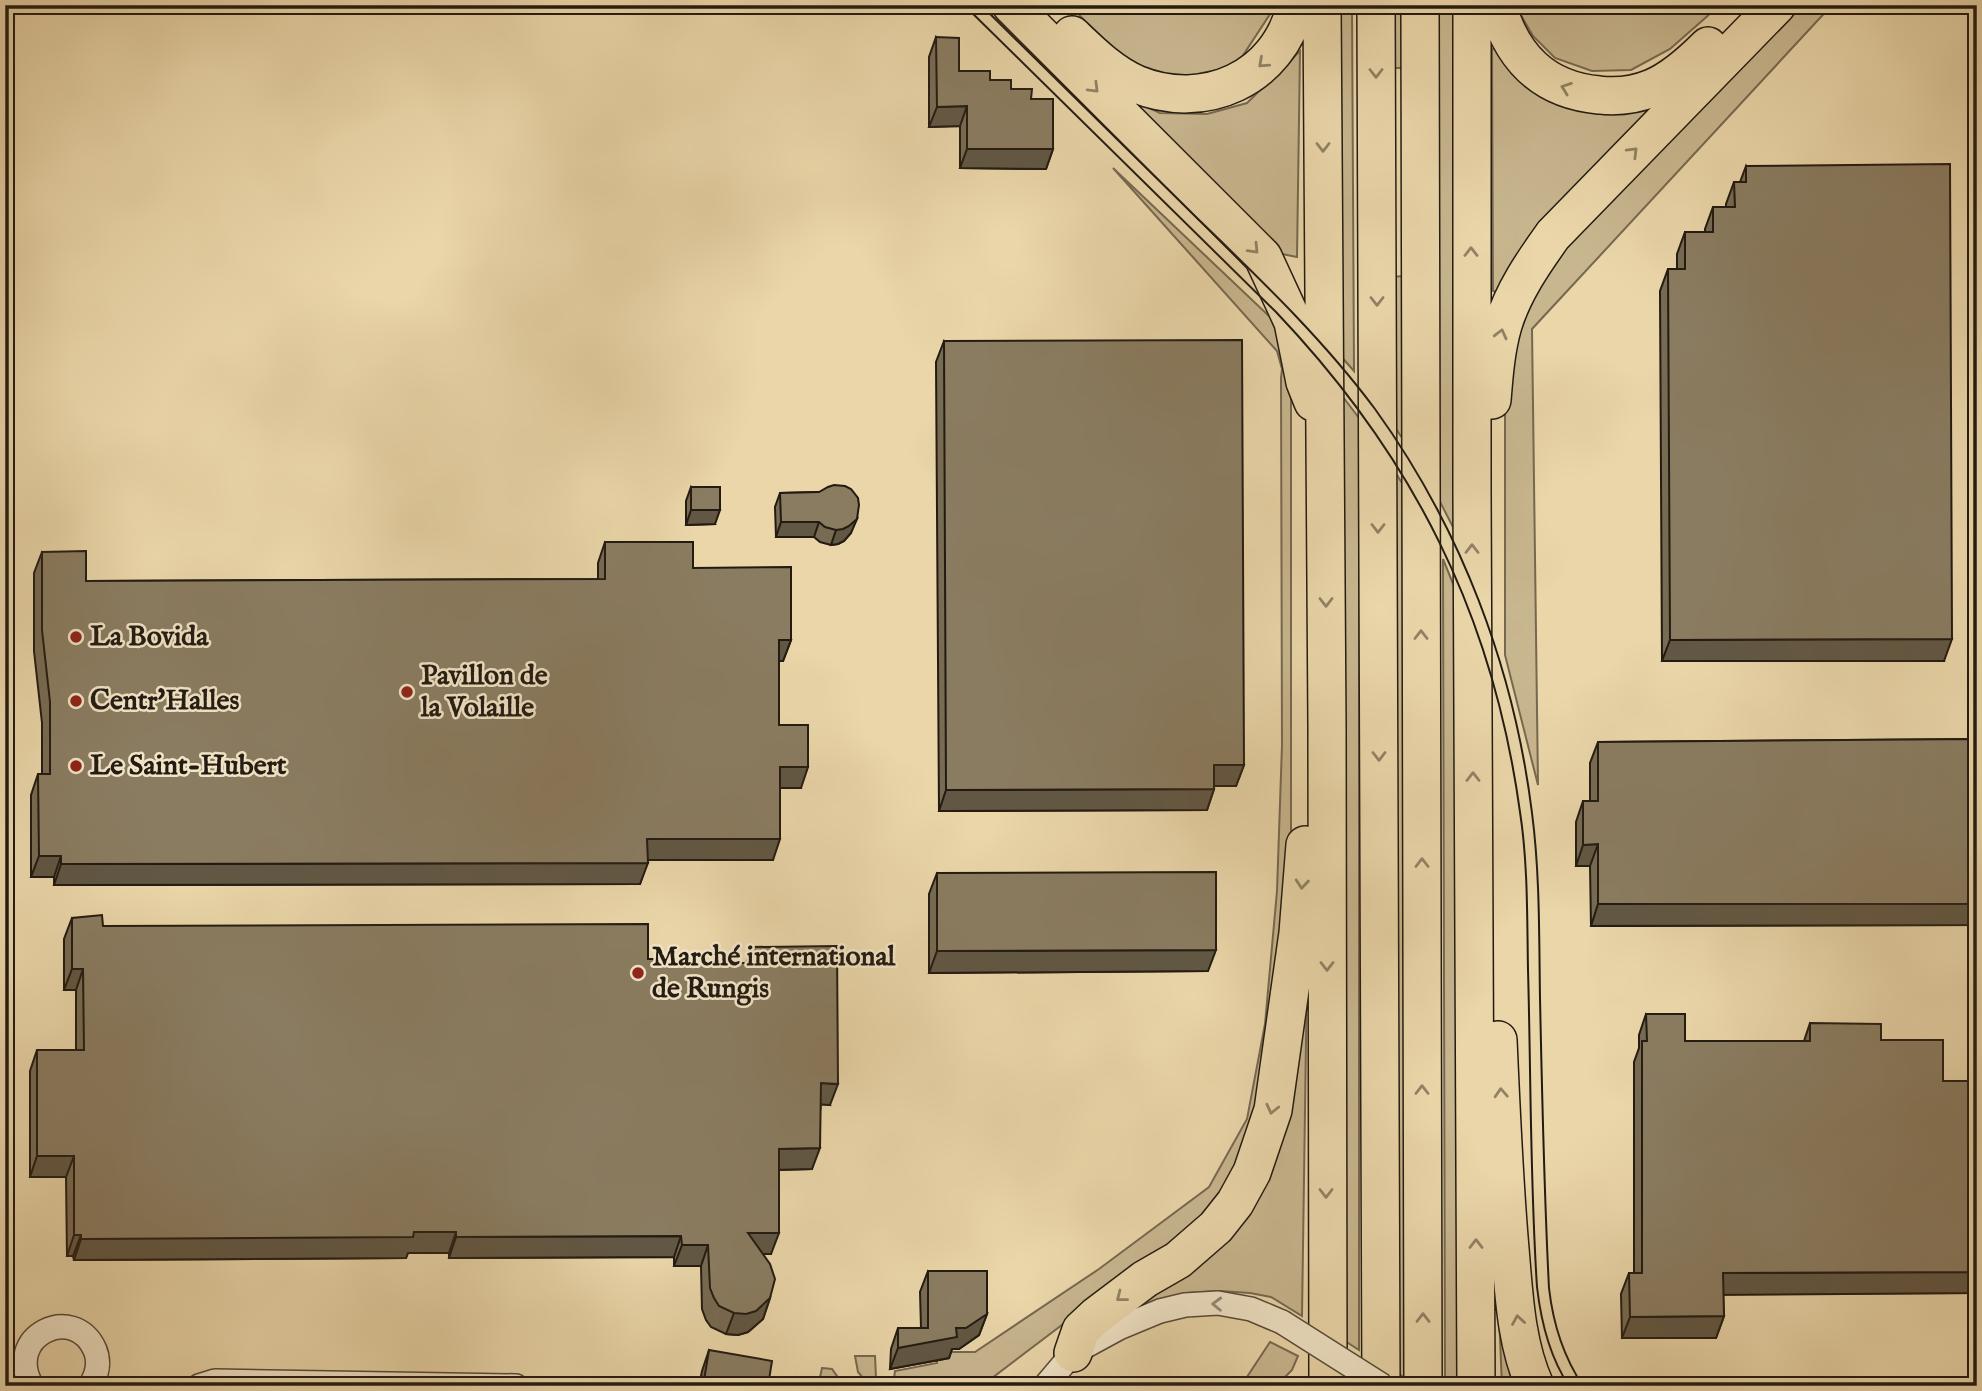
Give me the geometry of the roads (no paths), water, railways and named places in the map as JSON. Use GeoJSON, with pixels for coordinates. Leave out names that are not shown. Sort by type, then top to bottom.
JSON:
{"type":"FeatureCollection","features":[{"type":"Feature","properties":{"kind":"highway"},"geometry":{"type":"LineString","coordinates":[[1011,5],[1263,257],[1293,322],[1305,382],[1325,436]]}},
{"type":"Feature","properties":{"kind":"highway"},"geometry":{"type":"LineString","coordinates":[[1041,5],[1096,57],[1133,82],[1165,93],[1203,94],[1222,88],[1261,66],[1287,32],[1296,5]]}},
{"type":"Feature","properties":{"kind":"highway"},"geometry":{"type":"LineString","coordinates":[[1322,5],[1328,1386]]}},
{"type":"Feature","properties":{"kind":"highway"},"geometry":{"type":"LineString","coordinates":[[1376,5],[1382,1386]]}},
{"type":"Feature","properties":{"kind":"highway"},"geometry":{"type":"LineString","coordinates":[[1420,5],[1423,1386]]}},
{"type":"Feature","properties":{"kind":"highway"},"geometry":{"type":"LineString","coordinates":[[1472,5],[1476,1386]]}},
{"type":"Feature","properties":{"kind":"highway"},"geometry":{"type":"LineString","coordinates":[[1497,5],[1506,32],[1516,49],[1551,82],[1569,90],[1609,96],[1653,88],[1669,78],[1696,58],[1748,5]]}},
{"type":"Feature","properties":{"kind":"highway"},"geometry":{"type":"LineString","coordinates":[[1472,492],[1487,477],[1490,467],[1496,355],[1504,323],[1529,269],[1553,235],[1581,204],[1777,5]]}},
{"type":"Feature","properties":{"kind":"highway"},"geometry":{"type":"LineString","coordinates":[[1073,1353],[1081,1330],[1096,1316],[1145,1279],[1178,1260],[1216,1227],[1235,1203],[1252,1172],[1273,1110],[1298,933],[1306,833],[1307,753],[1314,737],[1327,726]]}},
{"type":"Feature","properties":{"kind":"highway"},"geometry":{"type":"LineString","coordinates":[[1474,845],[1490,862],[1492,873],[1499,1065],[1512,1268],[1523,1348],[1535,1386]]}},
{"type":"Feature","properties":{"kind":"street"},"geometry":{"type":"LineString","coordinates":[[1045,1386],[1073,1353],[1119,1328],[1160,1311],[1185,1305],[1218,1303],[1251,1309],[1282,1322],[1382,1386]]}},
{"type":"Feature","properties":{"kind":"street"},"geometry":{"type":"LineString","coordinates":[[32,1386],[24,1362],[27,1350],[41,1332],[63,1326],[84,1334],[97,1354],[98,1367],[90,1386]]}},
{"type":"Feature","properties":{"kind":"street"},"geometry":{"type":"LineString","coordinates":[[199,1386],[215,1381],[516,1386]]}},
{"type":"Feature","properties":{"kind":"tram line"},"geometry":{"type":"LineString","coordinates":[[964,5],[1276,312],[1325,367],[1368,423],[1406,482],[1439,542],[1467,605],[1490,671],[1507,740],[1523,832],[1527,891],[1537,1287],[1547,1338],[1556,1363],[1569,1386]]}},
{"type":"Feature","properties":{"kind":"tram line"},"geometry":{"type":"LineString","coordinates":[[981,5],[1268,287],[1334,358],[1375,409],[1406,455],[1458,551],[1497,653],[1524,759],[1532,813],[1539,906],[1543,1143],[1549,1288],[1560,1339],[1583,1386]]}},
{"type":"Feature","properties":{"kind":"place","name":"La Bovida"},"geometry":{"type":"Point","coordinates":[76,637]}},
{"type":"Feature","properties":{"kind":"place","name":"Pavillon de la Volaille"},"geometry":{"type":"Point","coordinates":[407,692]}},
{"type":"Feature","properties":{"kind":"place","name":"Centr'Halles"},"geometry":{"type":"Point","coordinates":[76,701]}},
{"type":"Feature","properties":{"kind":"place","name":"Le Saint-Hubert"},"geometry":{"type":"Point","coordinates":[76,766]}},
{"type":"Feature","properties":{"kind":"place","name":"Marché international de Rungis"},"geometry":{"type":"Point","coordinates":[638,973]}}]}
